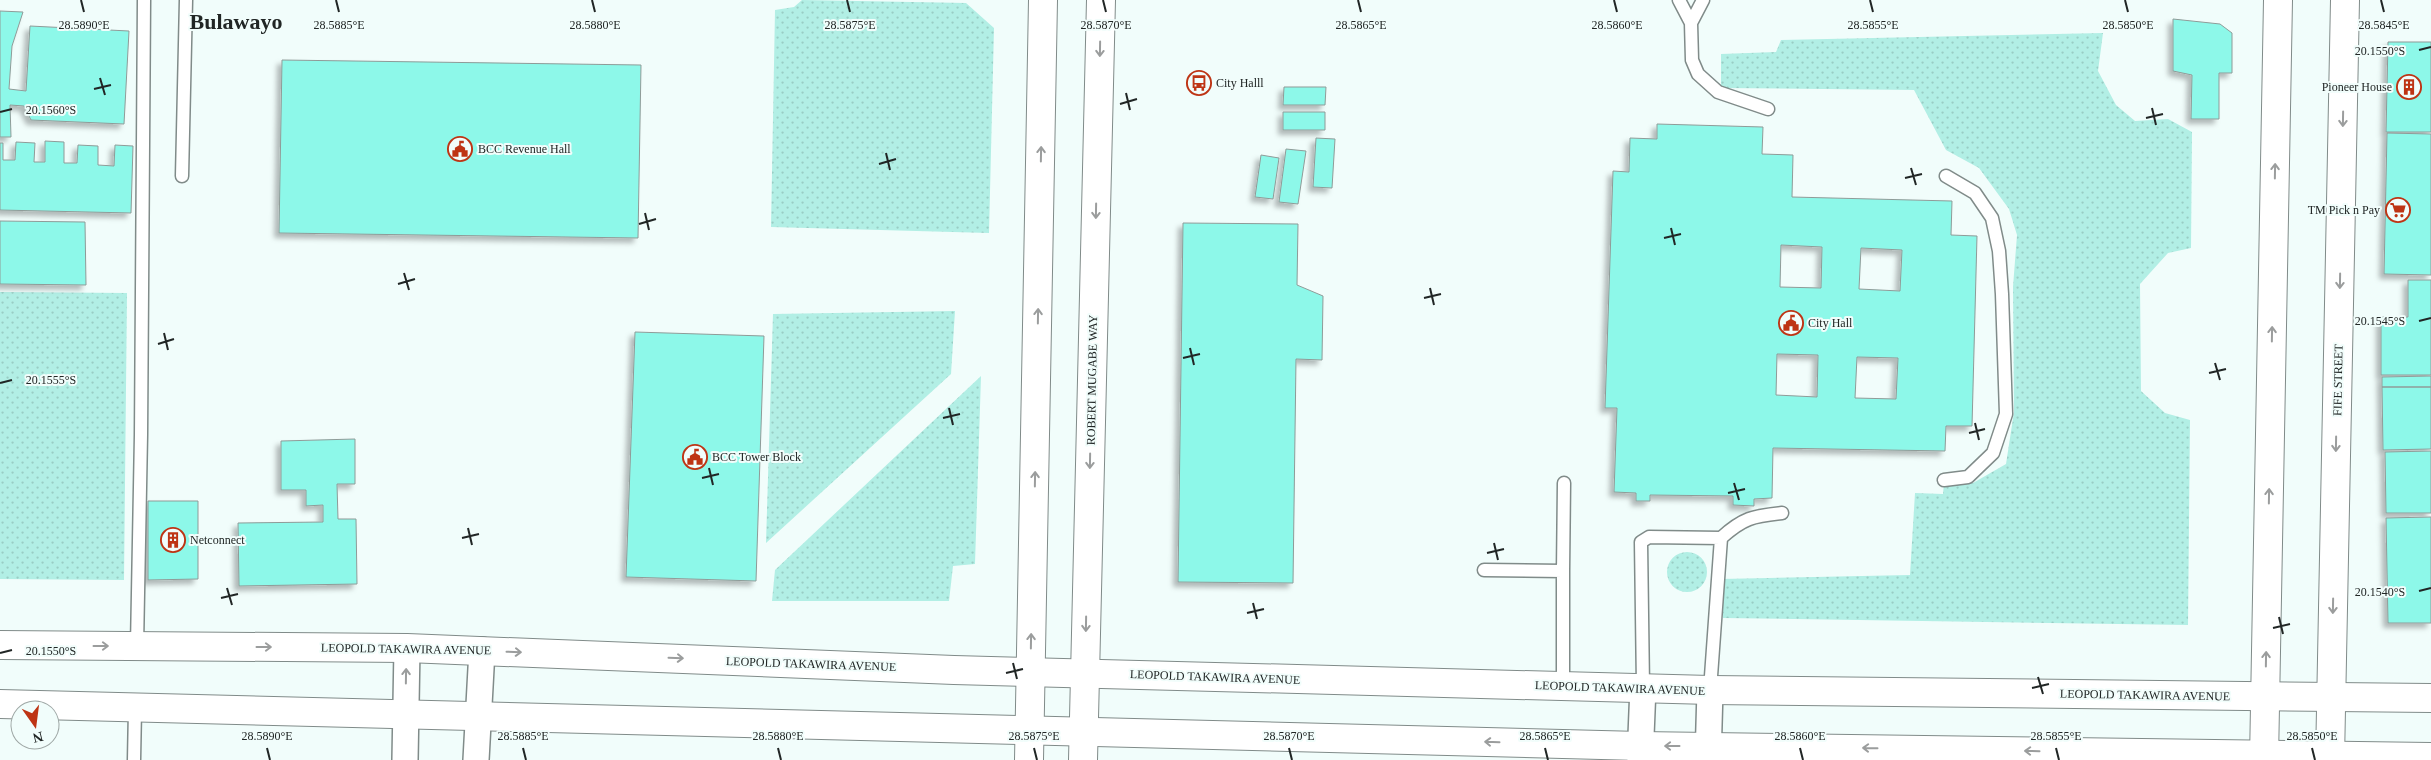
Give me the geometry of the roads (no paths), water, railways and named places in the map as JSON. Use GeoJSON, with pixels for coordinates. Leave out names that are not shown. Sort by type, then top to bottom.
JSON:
{"type":"FeatureCollection","features":[{"type":"Feature","properties":{"kind":"main road"},"geometry":{"type":"LineString","coordinates":[[1029,760],[1044,0]]}},
{"type":"Feature","properties":{"kind":"main road","name":"ROBERT MUGABE WAY"},"geometry":{"type":"LineString","coordinates":[[1083,760],[1101,0]]}},
{"type":"Feature","properties":{"kind":"main road"},"geometry":{"type":"LineString","coordinates":[[2265,757],[2278,0]]}},
{"type":"Feature","properties":{"kind":"main road","name":"FIFE STREET"},"geometry":{"type":"LineString","coordinates":[[2330,758],[2345,0]]}},
{"type":"Feature","properties":{"kind":"main road","name":"LEOPOLD TAKAWIRA AVENUE"},"geometry":{"type":"LineString","coordinates":[[0,645],[407,648],[1085,674],[1710,690],[2431,698]]}},
{"type":"Feature","properties":{"kind":"main road"},"geometry":{"type":"LineString","coordinates":[[0,704],[1083,731],[1640,753],[2330,758],[2431,757]]}},
{"type":"Feature","properties":{"kind":"street"},"geometry":{"type":"LineString","coordinates":[[405,760],[407,648]]}},
{"type":"Feature","properties":{"kind":"street"},"geometry":{"type":"LineString","coordinates":[[476,760],[482,650]]}},
{"type":"Feature","properties":{"kind":"street"},"geometry":{"type":"LineString","coordinates":[[1640,753],[1643,687]]}},
{"type":"Feature","properties":{"kind":"street"},"geometry":{"type":"LineString","coordinates":[[1708,753],[1710,690]]}},
{"type":"Feature","properties":{"kind":"lane"},"geometry":{"type":"LineString","coordinates":[[137,646],[141,435],[144,0]]}},
{"type":"Feature","properties":{"kind":"lane"},"geometry":{"type":"LineString","coordinates":[[182,176],[186,0]]}},
{"type":"Feature","properties":{"kind":"lane"},"geometry":{"type":"LineString","coordinates":[[1679,0],[1691,23],[1692,60],[1698,74],[1718,92],[1768,109]]}},
{"type":"Feature","properties":{"kind":"lane"},"geometry":{"type":"LineString","coordinates":[[1691,23],[1703,0]]}},
{"type":"Feature","properties":{"kind":"lane"},"geometry":{"type":"LineString","coordinates":[[1944,480],[1968,477],[1993,452],[2006,414],[1999,251],[1992,218],[1975,193],[1946,176]]}},
{"type":"Feature","properties":{"kind":"lane"},"geometry":{"type":"LineString","coordinates":[[1563,686],[1564,483]]}},
{"type":"Feature","properties":{"kind":"lane"},"geometry":{"type":"LineString","coordinates":[[1710,690],[1721,538],[1734,526],[1753,516],[1782,513]]}},
{"type":"Feature","properties":{"kind":"lane"},"geometry":{"type":"LineString","coordinates":[[1643,687],[1641,542],[1649,537],[1721,538]]}},
{"type":"Feature","properties":{"kind":"lane"},"geometry":{"type":"LineString","coordinates":[[1484,570],[1563,571]]}},
{"type":"Feature","properties":{"kind":"lane"},"geometry":{"type":"LineString","coordinates":[[134,760],[135,708]]}},
{"type":"Feature","properties":{"kind":"place","name":"City Halll"},"geometry":{"type":"Point","coordinates":[1199,83]}},
{"type":"Feature","properties":{"kind":"place","name":"Pioneer House"},"geometry":{"type":"Point","coordinates":[2409,87]}},
{"type":"Feature","properties":{"kind":"place","name":"BCC Revenue Hall"},"geometry":{"type":"Point","coordinates":[460,149]}},
{"type":"Feature","properties":{"kind":"place","name":"TM Pick n Pay"},"geometry":{"type":"Point","coordinates":[2398,210]}},
{"type":"Feature","properties":{"kind":"place","name":"City Hall"},"geometry":{"type":"Point","coordinates":[1791,323]}},
{"type":"Feature","properties":{"kind":"place","name":"BCC Tower Block"},"geometry":{"type":"Point","coordinates":[695,457]}},
{"type":"Feature","properties":{"kind":"place","name":"Netconnect"},"geometry":{"type":"Point","coordinates":[173,540]}},
{"type":"Feature","properties":{"kind":"district","name":"Bulawayo"},"geometry":{"type":"Point","coordinates":[236,21]}}]}
